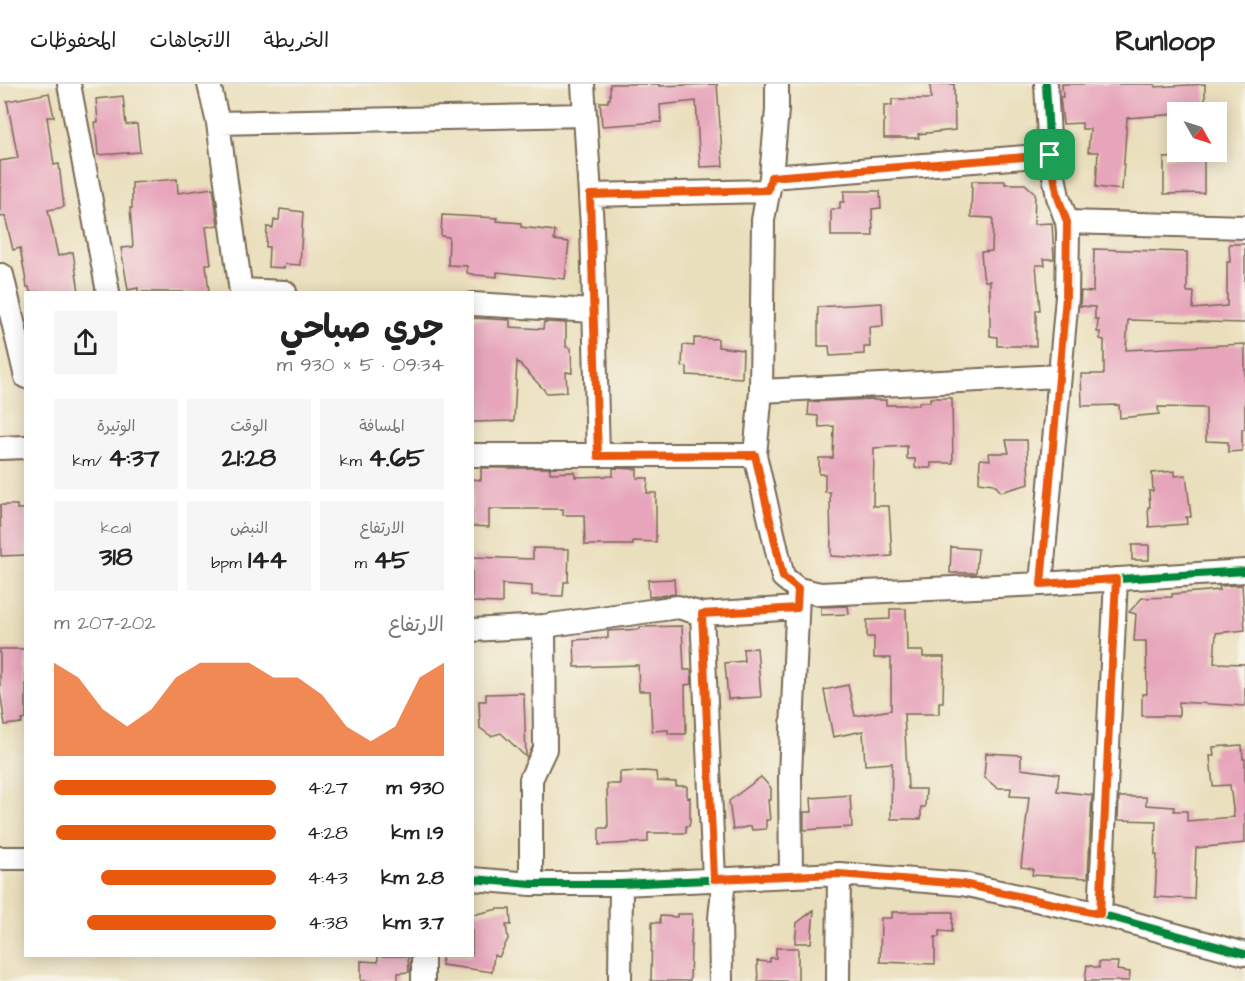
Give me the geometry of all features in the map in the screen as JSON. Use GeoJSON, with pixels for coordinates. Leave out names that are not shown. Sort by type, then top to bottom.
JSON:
{"type":"FeatureCollection","features":[{"type":"Feature","properties":{"kind":"street"},"geometry":{"type":"LineString","coordinates":[[69,84],[108,291]]}},
{"type":"Feature","properties":{"kind":"street"},"geometry":{"type":"LineString","coordinates":[[209,84],[218,123],[241,291]]}},
{"type":"Feature","properties":{"kind":"street"},"geometry":{"type":"LineString","coordinates":[[583,84],[590,195],[598,456]]}},
{"type":"Feature","properties":{"kind":"street"},"geometry":{"type":"LineString","coordinates":[[777,84],[777,110],[770,184],[763,220],[761,391],[755,455],[783,577],[798,598],[790,775],[791,876]]}},
{"type":"Feature","properties":{"kind":"street"},"geometry":{"type":"LineString","coordinates":[[1041,584],[1066,297],[1067,222],[1058,197],[1050,155],[1046,84]]}},
{"type":"Feature","properties":{"kind":"street"},"geometry":{"type":"LineString","coordinates":[[218,123],[585,115]]}},
{"type":"Feature","properties":{"kind":"street"},"geometry":{"type":"LineString","coordinates":[[590,195],[770,184],[1050,155]]}},
{"type":"Feature","properties":{"kind":"street"},"geometry":{"type":"LineString","coordinates":[[1067,222],[1245,227]]}},
{"type":"Feature","properties":{"kind":"street"},"geometry":{"type":"LineString","coordinates":[[2,275],[24,368]]}},
{"type":"Feature","properties":{"kind":"street"},"geometry":{"type":"LineString","coordinates":[[474,304],[594,312]]}},
{"type":"Feature","properties":{"kind":"street"},"geometry":{"type":"LineString","coordinates":[[761,391],[1059,376]]}},
{"type":"Feature","properties":{"kind":"street"},"geometry":{"type":"LineString","coordinates":[[0,448],[24,447]]}},
{"type":"Feature","properties":{"kind":"street"},"geometry":{"type":"LineString","coordinates":[[474,455],[755,455]]}},
{"type":"Feature","properties":{"kind":"street"},"geometry":{"type":"LineString","coordinates":[[474,630],[544,626],[678,607],[702,614],[820,594],[1041,584],[1245,571]]}},
{"type":"Feature","properties":{"kind":"street"},"geometry":{"type":"LineString","coordinates":[[1100,914],[1116,579]]}},
{"type":"Feature","properties":{"kind":"street"},"geometry":{"type":"LineString","coordinates":[[702,614],[719,879],[721,981]]}},
{"type":"Feature","properties":{"kind":"street"},"geometry":{"type":"LineString","coordinates":[[531,884],[531,779],[545,749],[544,626]]}},
{"type":"Feature","properties":{"kind":"street"},"geometry":{"type":"LineString","coordinates":[[0,858],[24,858]]}},
{"type":"Feature","properties":{"kind":"street"},"geometry":{"type":"LineString","coordinates":[[838,981],[839,874]]}},
{"type":"Feature","properties":{"kind":"street"},"geometry":{"type":"LineString","coordinates":[[474,879],[531,884],[621,884],[839,874],[963,884],[1100,914],[1245,954]]}},
{"type":"Feature","properties":{"kind":"street"},"geometry":{"type":"LineString","coordinates":[[620,981],[621,884]]}},
{"type":"Feature","properties":{"kind":"street"},"geometry":{"type":"LineString","coordinates":[[423,957],[423,981]]}},
{"type":"Feature","properties":{"kind":"building"},"geometry":{"type":"Polygon","coordinates":[[[610,84],[659,84],[659,86],[717,84],[723,166],[700,167],[696,101],[660,105],[661,122],[602,126],[600,102],[608,102],[610,99],[610,84]]]}},
{"type":"Feature","properties":{"kind":"building"},"geometry":{"type":"Polygon","coordinates":[[[930,84],[954,84],[955,130],[918,134],[919,138],[884,138],[884,105],[892,105],[892,99],[931,99],[930,84]]]}},
{"type":"Feature","properties":{"kind":"building"},"geometry":{"type":"Polygon","coordinates":[[[1062,84],[1155,84],[1155,87],[1205,84],[1205,102],[1167,102],[1167,115],[1127,118],[1122,190],[1096,187],[1098,152],[1088,152],[1090,129],[1082,129],[1082,123],[1063,124],[1060,97],[1063,97],[1062,84]]]}},
{"type":"Feature","properties":{"kind":"building"},"geometry":{"type":"Polygon","coordinates":[[[49,93],[54,117],[47,117],[54,165],[59,164],[64,207],[48,210],[58,256],[73,252],[79,291],[30,291],[27,287],[20,248],[13,250],[5,216],[0,217],[0,161],[18,158],[7,101],[49,93]]]}},
{"type":"Feature","properties":{"kind":"building"},"geometry":{"type":"Polygon","coordinates":[[[123,96],[126,125],[137,124],[140,152],[98,155],[95,122],[98,122],[96,99],[123,96]]]}},
{"type":"Feature","properties":{"kind":"building"},"geometry":{"type":"Polygon","coordinates":[[[1164,158],[1167,158],[1167,162],[1204,162],[1204,193],[1164,194],[1164,158]]]}},
{"type":"Feature","properties":{"kind":"building"},"geometry":{"type":"Polygon","coordinates":[[[177,179],[178,193],[213,188],[218,225],[206,227],[211,264],[206,264],[209,291],[138,291],[138,288],[128,290],[121,248],[133,247],[130,208],[132,208],[132,183],[177,179]]]}},
{"type":"Feature","properties":{"kind":"building"},"geometry":{"type":"Polygon","coordinates":[[[972,181],[1005,181],[1005,184],[1025,184],[1035,193],[1034,224],[1052,223],[1054,259],[1044,259],[1045,265],[1036,265],[1040,310],[1036,310],[1036,346],[997,346],[997,337],[990,336],[990,281],[985,281],[983,275],[981,252],[992,251],[993,218],[971,217],[972,181]]]}},
{"type":"Feature","properties":{"kind":"building"},"geometry":{"type":"Polygon","coordinates":[[[844,191],[880,191],[881,208],[872,209],[873,236],[831,236],[831,209],[840,209],[840,202],[844,202],[844,191]]]}},
{"type":"Feature","properties":{"kind":"building"},"geometry":{"type":"Polygon","coordinates":[[[280,209],[303,212],[300,265],[285,264],[284,268],[268,267],[267,227],[273,228],[274,220],[279,220],[280,209]]]}},
{"type":"Feature","properties":{"kind":"building"},"geometry":{"type":"Polygon","coordinates":[[[442,215],[498,218],[497,221],[521,223],[521,227],[555,231],[554,240],[569,242],[565,279],[497,272],[497,277],[476,275],[467,273],[467,266],[448,265],[449,237],[441,236],[442,215]]]}},
{"type":"Feature","properties":{"kind":"building"},"geometry":{"type":"Polygon","coordinates":[[[1229,244],[1245,244],[1245,323],[1128,320],[1126,350],[1245,344],[1245,429],[1242,429],[1242,451],[1228,452],[1228,442],[1206,441],[1206,408],[1158,407],[1159,414],[1120,418],[1119,405],[1082,406],[1081,374],[1104,374],[1104,340],[1100,339],[1100,332],[1097,332],[1098,319],[1095,319],[1095,307],[1080,306],[1081,291],[1093,292],[1094,249],[1187,252],[1187,292],[1194,292],[1193,309],[1227,306],[1229,244]]]}},
{"type":"Feature","properties":{"kind":"building"},"geometry":{"type":"Polygon","coordinates":[[[882,303],[883,326],[869,327],[870,347],[864,347],[864,354],[830,356],[829,346],[818,346],[818,307],[882,303]]]}},
{"type":"Feature","properties":{"kind":"building"},"geometry":{"type":"Polygon","coordinates":[[[474,318],[510,320],[510,327],[543,329],[544,322],[566,323],[566,347],[571,348],[572,373],[566,372],[567,392],[547,393],[517,361],[514,421],[474,422],[474,318]]]}},
{"type":"Feature","properties":{"kind":"building"},"geometry":{"type":"Polygon","coordinates":[[[694,338],[718,339],[718,347],[743,350],[742,378],[687,375],[687,367],[682,366],[683,345],[694,346],[694,338]]]}},
{"type":"Feature","properties":{"kind":"building"},"geometry":{"type":"Polygon","coordinates":[[[930,398],[952,398],[953,463],[931,463],[931,468],[915,468],[915,459],[907,459],[907,446],[874,448],[873,506],[889,506],[892,556],[865,558],[831,556],[830,492],[825,492],[825,474],[819,474],[819,458],[833,458],[834,426],[819,427],[818,416],[808,415],[809,402],[873,399],[886,400],[886,405],[919,405],[919,402],[930,402],[930,398]]]}},
{"type":"Feature","properties":{"kind":"building"},"geometry":{"type":"Polygon","coordinates":[[[1006,440],[1027,440],[1029,484],[1001,492],[994,484],[979,482],[980,459],[990,460],[989,453],[1009,453],[1006,440]]]}},
{"type":"Feature","properties":{"kind":"building"},"geometry":{"type":"Polygon","coordinates":[[[481,468],[550,468],[550,473],[575,472],[575,477],[613,476],[613,468],[637,469],[637,478],[648,478],[647,493],[656,493],[656,542],[633,541],[633,545],[585,545],[584,515],[563,515],[563,509],[489,509],[489,527],[474,526],[474,479],[481,480],[481,468]]]}},
{"type":"Feature","properties":{"kind":"building"},"geometry":{"type":"Polygon","coordinates":[[[1175,471],[1175,476],[1186,475],[1191,517],[1186,517],[1187,524],[1149,527],[1148,507],[1150,507],[1149,491],[1153,491],[1152,473],[1175,471]]]}},
{"type":"Feature","properties":{"kind":"building"},"geometry":{"type":"Polygon","coordinates":[[[0,505],[17,505],[17,509],[24,509],[24,555],[1,556],[0,505]]]}},
{"type":"Feature","properties":{"kind":"building"},"geometry":{"type":"Polygon","coordinates":[[[1132,545],[1149,545],[1149,560],[1132,560],[1132,545]]]}},
{"type":"Feature","properties":{"kind":"building"},"geometry":{"type":"Polygon","coordinates":[[[951,547],[978,549],[976,573],[950,573],[951,547]]]}},
{"type":"Feature","properties":{"kind":"building"},"geometry":{"type":"Polygon","coordinates":[[[533,548],[569,549],[568,582],[564,582],[563,596],[532,595],[532,586],[502,584],[502,603],[474,602],[474,557],[533,559],[533,548]]]}},
{"type":"Feature","properties":{"kind":"building"},"geometry":{"type":"Polygon","coordinates":[[[674,579],[675,594],[649,597],[648,580],[674,579]]]}},
{"type":"Feature","properties":{"kind":"building"},"geometry":{"type":"Polygon","coordinates":[[[1242,585],[1245,630],[1216,633],[1214,663],[1245,664],[1245,706],[1179,702],[1179,716],[1142,716],[1142,694],[1147,694],[1146,641],[1134,641],[1136,614],[1129,612],[1142,598],[1172,597],[1172,594],[1220,590],[1219,586],[1242,585]]]}},
{"type":"Feature","properties":{"kind":"building"},"geometry":{"type":"Polygon","coordinates":[[[848,606],[849,614],[821,615],[821,607],[848,606]]]}},
{"type":"Feature","properties":{"kind":"building"},"geometry":{"type":"Polygon","coordinates":[[[890,609],[906,609],[907,651],[923,651],[923,657],[944,657],[943,702],[939,702],[939,714],[904,714],[908,789],[926,789],[925,807],[921,807],[921,819],[891,819],[892,763],[865,765],[863,731],[833,737],[824,690],[848,685],[855,716],[891,710],[891,658],[874,658],[874,637],[867,637],[867,620],[890,619],[890,609]]]}},
{"type":"Feature","properties":{"kind":"building"},"geometry":{"type":"Polygon","coordinates":[[[682,626],[684,670],[691,670],[692,684],[685,685],[686,734],[668,734],[668,730],[652,731],[650,691],[639,691],[638,665],[575,667],[574,640],[608,638],[608,631],[640,629],[640,627],[682,626]]]}},
{"type":"Feature","properties":{"kind":"building"},"geometry":{"type":"Polygon","coordinates":[[[757,648],[761,697],[728,699],[725,663],[744,661],[743,649],[757,648]]]}},
{"type":"Feature","properties":{"kind":"building"},"geometry":{"type":"Polygon","coordinates":[[[0,649],[24,649],[24,720],[22,723],[5,725],[0,691],[0,649]]]}},
{"type":"Feature","properties":{"kind":"building"},"geometry":{"type":"Polygon","coordinates":[[[523,693],[526,757],[501,733],[491,736],[480,728],[479,701],[486,701],[486,694],[523,693]]]}},
{"type":"Feature","properties":{"kind":"building"},"geometry":{"type":"Polygon","coordinates":[[[1242,745],[1243,759],[1245,759],[1245,843],[1196,848],[1194,899],[1155,897],[1156,821],[1118,820],[1119,797],[1146,797],[1146,805],[1174,807],[1174,811],[1187,811],[1187,821],[1234,817],[1230,785],[1213,786],[1210,756],[1214,756],[1213,747],[1242,745]]]}},
{"type":"Feature","properties":{"kind":"building"},"geometry":{"type":"Polygon","coordinates":[[[986,753],[1021,755],[1021,769],[1059,774],[1057,791],[1092,795],[1088,878],[1032,875],[1033,869],[1021,867],[1029,797],[1010,796],[1011,788],[997,788],[984,777],[986,753]]]}},
{"type":"Feature","properties":{"kind":"building"},"geometry":{"type":"Polygon","coordinates":[[[620,772],[656,772],[657,781],[676,782],[676,786],[687,786],[687,798],[690,797],[690,822],[689,826],[686,826],[686,833],[648,833],[648,842],[599,845],[599,828],[608,828],[607,784],[620,784],[620,772]]]}},
{"type":"Feature","properties":{"kind":"building"},"geometry":{"type":"Polygon","coordinates":[[[761,777],[771,788],[771,800],[768,800],[770,820],[766,820],[766,829],[752,830],[751,826],[733,830],[729,801],[761,777]]]}},
{"type":"Feature","properties":{"kind":"building"},"geometry":{"type":"Polygon","coordinates":[[[850,795],[852,827],[804,830],[804,812],[812,812],[811,798],[850,795]]]}},
{"type":"Feature","properties":{"kind":"building"},"geometry":{"type":"Polygon","coordinates":[[[498,909],[510,909],[511,925],[506,925],[508,939],[499,957],[494,955],[492,972],[442,965],[442,957],[474,957],[474,915],[498,909]]]}},
{"type":"Feature","properties":{"kind":"building"},"geometry":{"type":"Polygon","coordinates":[[[814,910],[811,943],[795,943],[797,923],[814,910]]]}},
{"type":"Feature","properties":{"kind":"building"},"geometry":{"type":"Polygon","coordinates":[[[892,912],[953,912],[952,932],[939,931],[939,937],[935,937],[935,964],[880,962],[881,918],[892,918],[892,912]]]}},
{"type":"Feature","properties":{"kind":"building"},"geometry":{"type":"Polygon","coordinates":[[[677,914],[692,914],[690,981],[651,981],[652,922],[660,923],[660,916],[677,917],[677,914]]]}},
{"type":"Feature","properties":{"kind":"building"},"geometry":{"type":"Polygon","coordinates":[[[776,948],[798,948],[798,981],[758,981],[757,961],[770,962],[770,958],[776,958],[776,948]]]}},
{"type":"Feature","properties":{"kind":"building"},"geometry":{"type":"Polygon","coordinates":[[[378,957],[408,957],[409,972],[398,973],[398,981],[361,981],[361,961],[378,962],[378,957]]]}},
{"type":"Feature","properties":{"kind":"building"},"geometry":{"type":"Polygon","coordinates":[[[1099,962],[1118,962],[1117,970],[1130,972],[1129,981],[1085,981],[1087,965],[1099,968],[1099,962]]]}},
{"type":"Feature","properties":{"kind":"cycle path"},"geometry":{"type":"LineString","coordinates":[[1046,84],[1050,155],[1068,232],[1067,297],[1041,584],[1245,571]]}},
{"type":"Feature","properties":{"kind":"cycle path"},"geometry":{"type":"LineString","coordinates":[[474,879],[531,884],[621,884],[839,874],[963,884],[1100,914],[1245,954]]}},
{"type":"Feature","properties":{"kind":"route"},"geometry":{"type":"LineString","coordinates":[[1050,155],[1068,232],[1066,297],[1041,584],[1116,579],[1100,914],[963,884],[839,874],[714,879],[702,614],[797,608],[798,589],[783,577],[755,455],[598,456],[590,195],[768,190],[771,177],[1050,155]]}}]}
